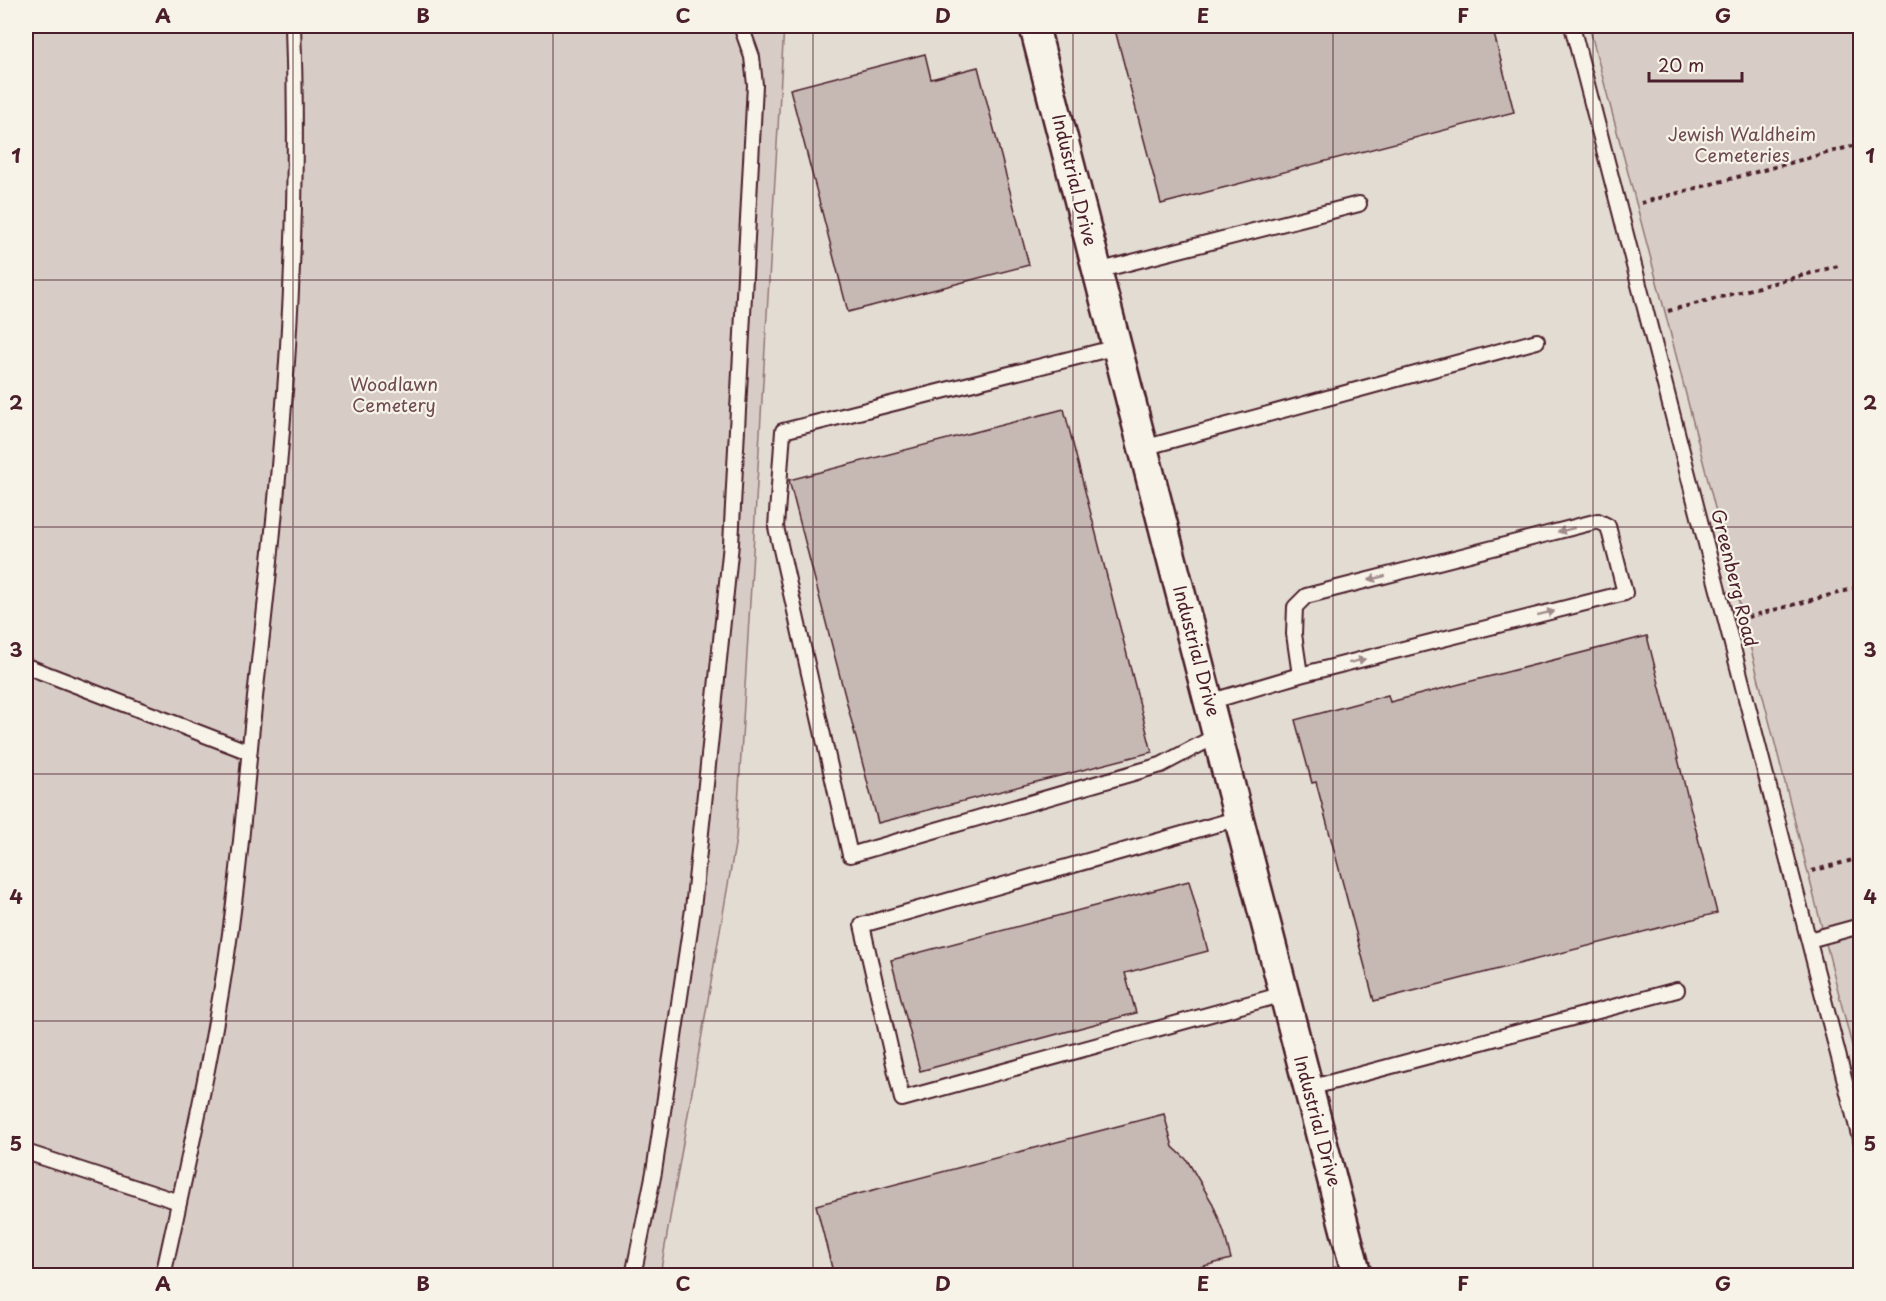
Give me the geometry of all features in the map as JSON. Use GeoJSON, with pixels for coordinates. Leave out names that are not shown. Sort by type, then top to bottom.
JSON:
{"type":"FeatureCollection","features":[{"type":"Feature","properties":{"kind":"street","name":"Industrial Drive"},"geometry":{"type":"LineString","coordinates":[[1034,26],[1309,1088],[1350,1274]]}},
{"type":"Feature","properties":{"kind":"lane"},"geometry":{"type":"LineString","coordinates":[[163,1275],[212,1048],[233,914],[273,542],[287,361],[295,214],[292,26]]}},
{"type":"Feature","properties":{"kind":"lane"},"geometry":{"type":"LineString","coordinates":[[633,1275],[654,1172],[693,909],[731,544],[755,85],[752,57],[741,26]]}},
{"type":"Feature","properties":{"kind":"lane","name":"Greenberg Road"},"geometry":{"type":"LineString","coordinates":[[1572,26],[1860,1139]]}},
{"type":"Feature","properties":{"kind":"lane"},"geometry":{"type":"LineString","coordinates":[[1097,272],[1359,204]]}},
{"type":"Feature","properties":{"kind":"lane"},"geometry":{"type":"LineString","coordinates":[[1143,448],[1537,341]]}},
{"type":"Feature","properties":{"kind":"lane"},"geometry":{"type":"LineString","coordinates":[[1117,347],[783,431],[776,527],[850,855],[1161,765],[1218,735]]}},
{"type":"Feature","properties":{"kind":"lane"},"geometry":{"type":"LineString","coordinates":[[1209,702],[1300,675],[1625,593],[1608,526],[1598,521],[1306,596],[1295,607],[1294,634],[1300,675]]}},
{"type":"Feature","properties":{"kind":"lane"},"geometry":{"type":"LineString","coordinates":[[26,666],[249,752]]}},
{"type":"Feature","properties":{"kind":"lane"},"geometry":{"type":"LineString","coordinates":[[1239,818],[862,925],[902,1099],[1284,994]]}},
{"type":"Feature","properties":{"kind":"lane"},"geometry":{"type":"LineString","coordinates":[[1809,940],[1860,926]]}},
{"type":"Feature","properties":{"kind":"lane"},"geometry":{"type":"LineString","coordinates":[[1309,1088],[1677,990]]}},
{"type":"Feature","properties":{"kind":"lane"},"geometry":{"type":"LineString","coordinates":[[26,1152],[179,1202]]}},
{"type":"Feature","properties":{"kind":"path"},"geometry":{"type":"LineString","coordinates":[[1619,208],[1860,144]]}},
{"type":"Feature","properties":{"kind":"path"},"geometry":{"type":"LineString","coordinates":[[1647,316],[1838,266]]}},
{"type":"Feature","properties":{"kind":"path"},"geometry":{"type":"LineString","coordinates":[[1727,623],[1860,587]]}},
{"type":"Feature","properties":{"kind":"path"},"geometry":{"type":"LineString","coordinates":[[1792,875],[1860,858]]}},
{"type":"Feature","properties":{"kind":"shaded area"},"geometry":{"type":"Polygon","coordinates":[[[784,26],[1589,26],[1665,312],[1860,1077],[1860,1275],[660,1276],[736,839],[784,26]]]}},
{"type":"Feature","properties":{"kind":"green space","name":"Woodlawn Cemetery"},"geometry":{"type":"Polygon","coordinates":[[[26,26],[784,26],[736,839],[660,1275],[26,1275],[26,26]]]}},
{"type":"Feature","properties":{"kind":"green space","name":"Jewish Waldheim Cemeteries"},"geometry":{"type":"Polygon","coordinates":[[[1589,26],[1860,26],[1860,1077],[1665,312],[1589,26]]]}},
{"type":"Feature","properties":{"kind":"building"},"geometry":{"type":"Polygon","coordinates":[[[1114,26],[1492,26],[1514,112],[1161,204],[1114,26]]]}},
{"type":"Feature","properties":{"kind":"building"},"geometry":{"type":"Polygon","coordinates":[[[925,54],[931,79],[978,67],[1029,265],[848,312],[790,89],[925,54]]]}},
{"type":"Feature","properties":{"kind":"building"},"geometry":{"type":"Polygon","coordinates":[[[1064,409],[1152,752],[878,823],[789,480],[1064,409]]]}},
{"type":"Feature","properties":{"kind":"building"},"geometry":{"type":"Polygon","coordinates":[[[1647,636],[1717,913],[1374,1001],[1316,782],[1312,783],[1295,720],[1388,695],[1390,702],[1647,636]]]}},
{"type":"Feature","properties":{"kind":"building"},"geometry":{"type":"Polygon","coordinates":[[[1189,881],[1208,951],[1125,973],[1136,1013],[920,1071],[891,960],[1189,881]]]}},
{"type":"Feature","properties":{"kind":"building"},"geometry":{"type":"Polygon","coordinates":[[[1164,1114],[1173,1147],[1187,1160],[1213,1204],[1231,1259],[1166,1276],[834,1276],[816,1205],[1164,1114]]]}}]}
